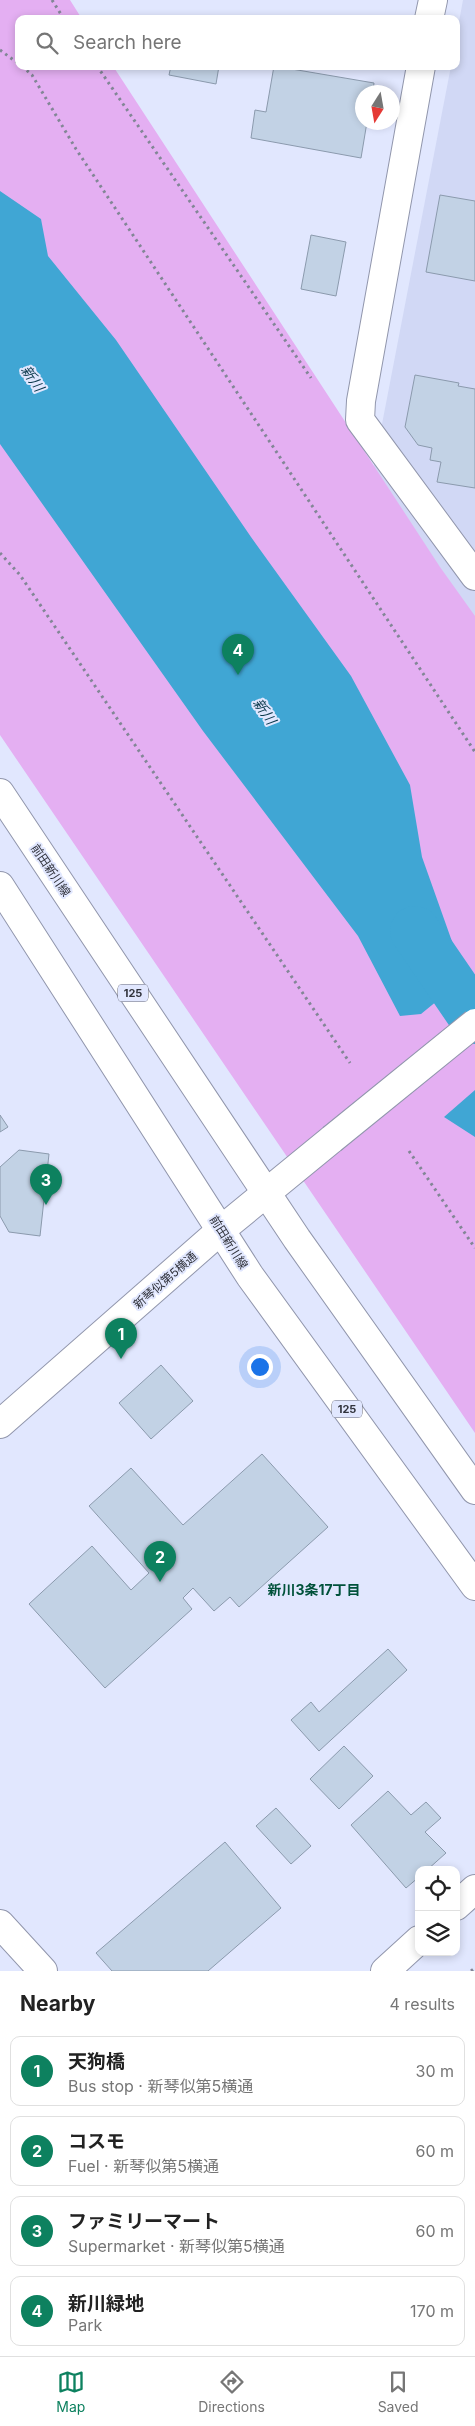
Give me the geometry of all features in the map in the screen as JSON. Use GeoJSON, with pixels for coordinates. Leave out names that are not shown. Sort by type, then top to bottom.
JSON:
{"type":"FeatureCollection","features":[{"type":"Feature","properties":{"kind":"main road"},"geometry":{"type":"LineString","coordinates":[[430,15],[433,0]]}},
{"type":"Feature","properties":{"kind":"main road"},"geometry":{"type":"LineString","coordinates":[[420,70],[361,401],[360,420],[475,576]]}},
{"type":"Feature","properties":{"kind":"main road","name":"前田新川線"},"geometry":{"type":"LineString","coordinates":[[0,793],[266,1193],[475,1490]]}},
{"type":"Feature","properties":{"kind":"main road","name":"前田新川線"},"geometry":{"type":"LineString","coordinates":[[0,886],[194,1185],[250,1276],[475,1586]]}},
{"type":"Feature","properties":{"kind":"main road","name":"新琴似第5横通"},"geometry":{"type":"LineString","coordinates":[[0,1424],[220,1230],[475,1023]]}},
{"type":"Feature","properties":{"kind":"main road"},"geometry":{"type":"LineString","coordinates":[[460,1902],[475,1889]]}},
{"type":"Feature","properties":{"kind":"main road"},"geometry":{"type":"LineString","coordinates":[[0,1924],[43,1971]]}},
{"type":"Feature","properties":{"kind":"main road"},"geometry":{"type":"LineString","coordinates":[[386,1971],[415,1944]]}},
{"type":"Feature","properties":{"kind":"path"},"geometry":{"type":"LineString","coordinates":[[52,0],[61,15]]}},
{"type":"Feature","properties":{"kind":"path"},"geometry":{"type":"LineString","coordinates":[[0,50],[15,61]]}},
{"type":"Feature","properties":{"kind":"path"},"geometry":{"type":"LineString","coordinates":[[26,70],[32,75],[81,157],[475,752]]}},
{"type":"Feature","properties":{"kind":"path"},"geometry":{"type":"LineString","coordinates":[[100,70],[311,378]]}},
{"type":"Feature","properties":{"kind":"path"},"geometry":{"type":"LineString","coordinates":[[0,554],[20,575],[350,1064]]}},
{"type":"Feature","properties":{"kind":"path"},"geometry":{"type":"LineString","coordinates":[[409,1151],[475,1248]]}},
{"type":"Feature","properties":{"kind":"path"},"geometry":{"type":"LineString","coordinates":[[471,1971],[475,1968]]}},
{"type":"Feature","properties":{"kind":"shaded area"},"geometry":{"type":"Polygon","coordinates":[[[0,0],[70,0],[79,15],[15,15],[15,70],[116,70],[440,567],[475,616],[475,1433],[0,735],[0,0]]]}},
{"type":"Feature","properties":{"kind":"shaded area"},"geometry":{"type":"Polygon","coordinates":[[[463,0],[475,0],[475,627],[372,476],[450,70],[460,70],[460,16],[463,0]]]}},
{"type":"Feature","properties":{"kind":"water"},"geometry":{"type":"Polygon","coordinates":[[[0,191],[41,219],[48,256],[116,340],[251,537],[351,676],[410,785],[422,857],[465,978],[421,1014],[400,1016],[358,936],[203,731],[0,444],[0,191]]]}},
{"type":"Feature","properties":{"kind":"water"},"geometry":{"type":"Polygon","coordinates":[[[475,1090],[475,1137],[444,1117],[475,1090]]]}},
{"type":"Feature","properties":{"kind":"building"},"geometry":{"type":"Polygon","coordinates":[[[170,70],[218,70],[216,84],[169,75],[170,70]]]}},
{"type":"Feature","properties":{"kind":"building"},"geometry":{"type":"Polygon","coordinates":[[[273,70],[298,70],[374,83],[374,85],[355,85],[355,130],[366,130],[361,158],[251,138],[255,110],[266,112],[273,70]]]}},
{"type":"Feature","properties":{"kind":"building"},"geometry":{"type":"Polygon","coordinates":[[[440,195],[475,201],[475,281],[426,272],[440,195]]]}},
{"type":"Feature","properties":{"kind":"building"},"geometry":{"type":"Polygon","coordinates":[[[311,235],[346,242],[336,296],[301,289],[311,235]]]}},
{"type":"Feature","properties":{"kind":"building"},"geometry":{"type":"Polygon","coordinates":[[[415,375],[459,383],[458,386],[475,389],[475,488],[437,482],[441,462],[430,460],[432,448],[418,445],[405,427],[415,375]]]}},
{"type":"Feature","properties":{"kind":"building"},"geometry":{"type":"Polygon","coordinates":[[[0,1115],[8,1127],[0,1132],[0,1115]]]}},
{"type":"Feature","properties":{"kind":"building"},"geometry":{"type":"Polygon","coordinates":[[[19,1150],[49,1154],[40,1236],[9,1232],[0,1216],[0,1167],[19,1150]]]}},
{"type":"Feature","properties":{"kind":"building"},"geometry":{"type":"Polygon","coordinates":[[[161,1365],[193,1401],[151,1439],[119,1403],[161,1365]]]}},
{"type":"Feature","properties":{"kind":"building"},"geometry":{"type":"Polygon","coordinates":[[[262,1454],[328,1527],[239,1607],[230,1597],[214,1611],[193,1588],[183,1598],[192,1609],[105,1688],[29,1604],[92,1546],[131,1590],[149,1573],[89,1506],[131,1468],[183,1525],[262,1454]]]}},
{"type":"Feature","properties":{"kind":"building"},"geometry":{"type":"Polygon","coordinates":[[[388,1649],[407,1670],[319,1751],[291,1720],[311,1702],[319,1712],[388,1649]]]}},
{"type":"Feature","properties":{"kind":"building"},"geometry":{"type":"Polygon","coordinates":[[[344,1746],[373,1776],[339,1809],[310,1779],[344,1746]]]}},
{"type":"Feature","properties":{"kind":"building"},"geometry":{"type":"Polygon","coordinates":[[[388,1791],[411,1815],[426,1802],[441,1818],[425,1832],[446,1853],[431,1866],[415,1866],[415,1880],[406,1888],[351,1825],[388,1791]]]}},
{"type":"Feature","properties":{"kind":"building"},"geometry":{"type":"Polygon","coordinates":[[[276,1808],[311,1846],[291,1864],[256,1826],[276,1808]]]}},
{"type":"Feature","properties":{"kind":"building"},"geometry":{"type":"Polygon","coordinates":[[[225,1842],[281,1908],[208,1971],[112,1971],[96,1953],[225,1842]]]}},
{"type":"Feature","properties":{"kind":"waterway","name":"新川"},"geometry":{"type":"LineString","coordinates":[[415,931],[475,1019]]}},
{"type":"Feature","properties":{"kind":"place","name":"新川緑地"},"geometry":{"type":"Point","coordinates":[238,675]}},
{"type":"Feature","properties":{"kind":"place","name":"ファミリーマート"},"geometry":{"type":"Point","coordinates":[46,1205]}},
{"type":"Feature","properties":{"kind":"place","name":"天狗橋"},"geometry":{"type":"Point","coordinates":[121,1359]}},
{"type":"Feature","properties":{"kind":"place","name":"コスモ"},"geometry":{"type":"Point","coordinates":[160,1582]}},
{"type":"Feature","properties":{"kind":"district","name":"新川3条17丁目"},"geometry":{"type":"Point","coordinates":[314,1589]}}]}
